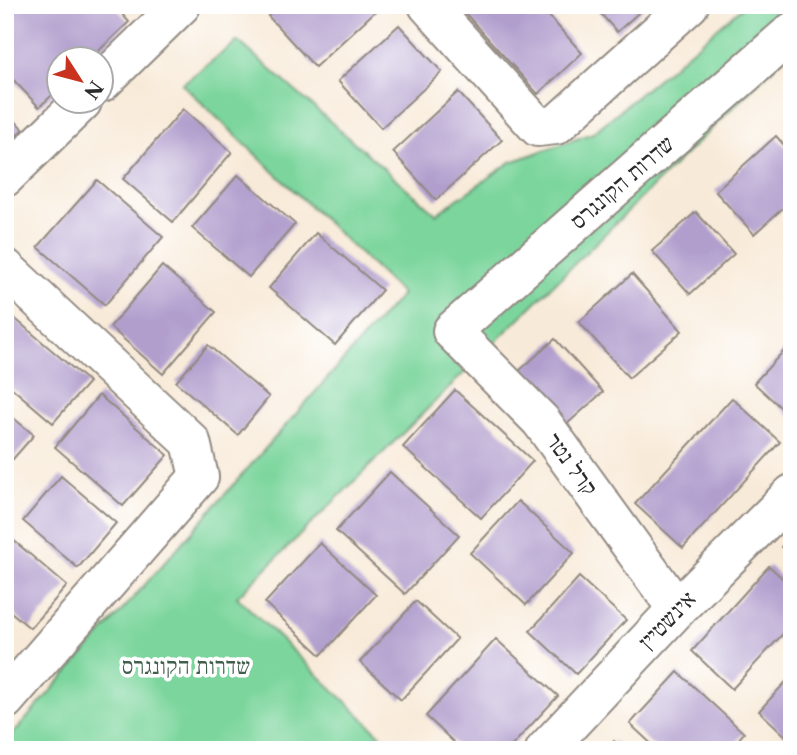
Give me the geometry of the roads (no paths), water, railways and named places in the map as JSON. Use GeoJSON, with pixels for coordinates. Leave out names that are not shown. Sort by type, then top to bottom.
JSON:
{"type":"FeatureCollection","features":[{"type":"Feature","properties":{"kind":"street"},"geometry":{"type":"LineString","coordinates":[[428,5],[538,127],[556,125],[689,5]]}},
{"type":"Feature","properties":{"kind":"street"},"geometry":{"type":"LineString","coordinates":[[116,67],[170,9]]}},
{"type":"Feature","properties":{"kind":"street","name":"שדרות הקונגרס"},"geometry":{"type":"LineString","coordinates":[[452,331],[792,32]]}},
{"type":"Feature","properties":{"kind":"street"},"geometry":{"type":"LineString","coordinates":[[5,177],[68,116]]}},
{"type":"Feature","properties":{"kind":"street"},"geometry":{"type":"LineString","coordinates":[[5,268],[191,443],[198,477],[5,700]]}},
{"type":"Feature","properties":{"kind":"street","name":"קרל נטר"},"geometry":{"type":"LineString","coordinates":[[452,331],[541,421],[677,609]]}},
{"type":"Feature","properties":{"kind":"street","name":"אינשטיין"},"geometry":{"type":"LineString","coordinates":[[545,750],[677,609],[792,494]]}}]}
